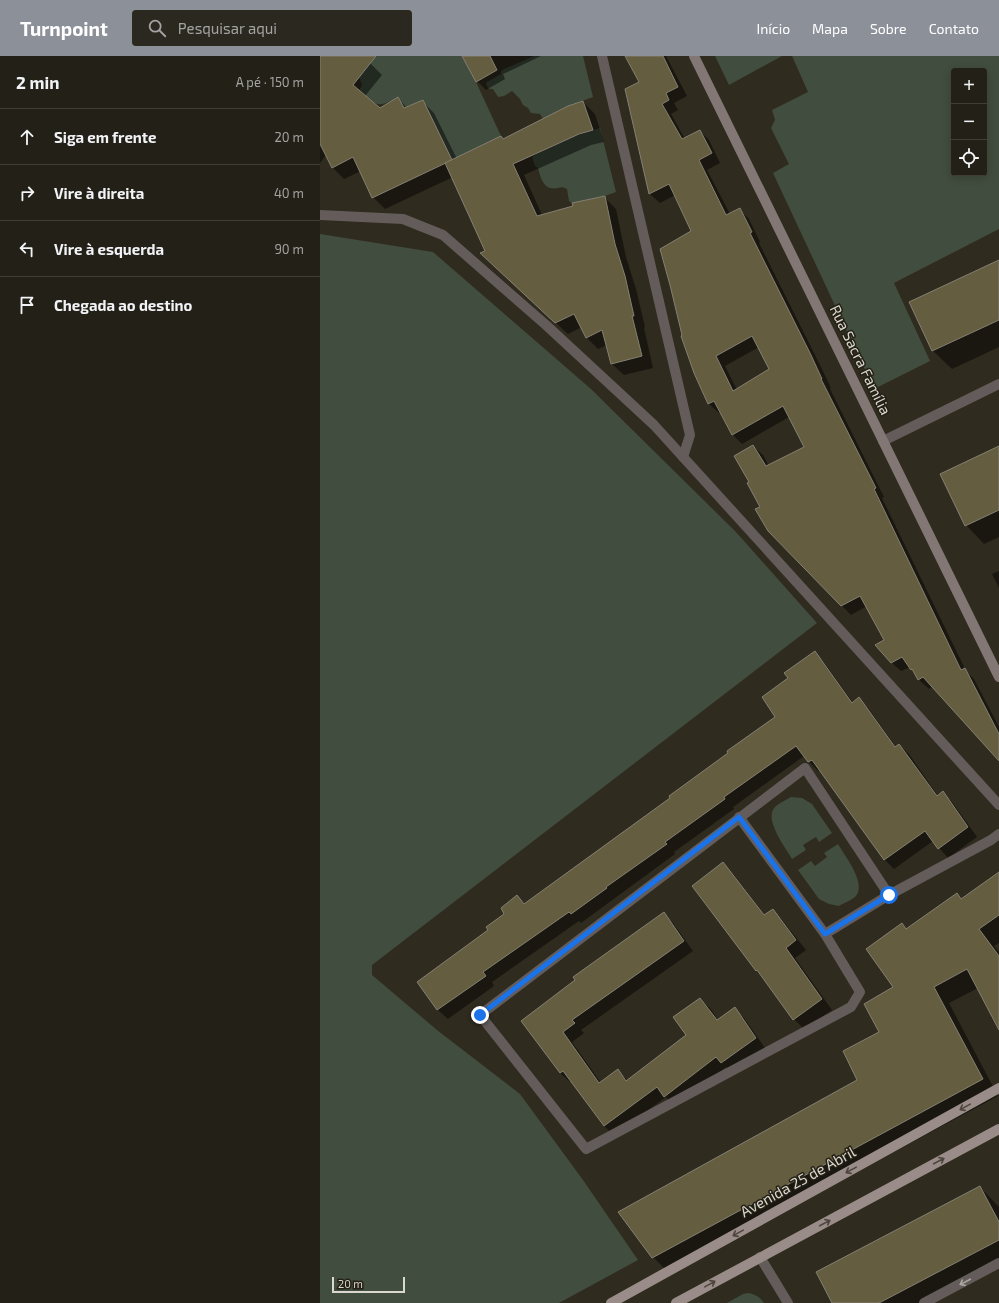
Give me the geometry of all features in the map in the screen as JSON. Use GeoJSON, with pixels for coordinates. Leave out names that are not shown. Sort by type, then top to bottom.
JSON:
{"type":"FeatureCollection","features":[{"type":"Feature","properties":{"kind":"main road","name":"Avenida 25 de Abril"},"geometry":{"type":"LineString","coordinates":[[611,1303],[999,1088]]}},
{"type":"Feature","properties":{"kind":"main road"},"geometry":{"type":"LineString","coordinates":[[676,1303],[999,1129]]}},
{"type":"Feature","properties":{"kind":"street"},"geometry":{"type":"LineString","coordinates":[[602,56],[690,435],[683,456]]}},
{"type":"Feature","properties":{"kind":"street","name":"Rua Sacra Família"},"geometry":{"type":"LineString","coordinates":[[694,56],[883,441],[996,665],[999,677]]}},
{"type":"Feature","properties":{"kind":"street"},"geometry":{"type":"LineString","coordinates":[[320,215],[403,219],[443,235],[546,325],[654,425],[999,805]]}},
{"type":"Feature","properties":{"kind":"street"},"geometry":{"type":"LineString","coordinates":[[883,441],[999,384]]}},
{"type":"Feature","properties":{"kind":"street"},"geometry":{"type":"LineString","coordinates":[[739,817],[825,934],[860,992],[851,1008],[586,1149],[480,1015],[739,817],[805,768],[889,895]]}},
{"type":"Feature","properties":{"kind":"street"},"geometry":{"type":"LineString","coordinates":[[825,934],[889,895],[991,840],[999,834]]}},
{"type":"Feature","properties":{"kind":"street"},"geometry":{"type":"LineString","coordinates":[[760,1257],[788,1303]]}},
{"type":"Feature","properties":{"kind":"street"},"geometry":{"type":"LineString","coordinates":[[924,1303],[999,1263]]}},
{"type":"Feature","properties":{"kind":"green space"},"geometry":{"type":"Polygon","coordinates":[[[363,56],[462,56],[501,136],[452,160],[423,100],[404,108],[398,97],[385,103],[377,104],[359,90],[362,85],[359,77],[363,56]]]}},
{"type":"Feature","properties":{"kind":"green space"},"geometry":{"type":"Polygon","coordinates":[[[534,56],[583,56],[593,97],[568,106],[543,119],[540,114],[531,113],[512,91],[504,96],[498,97],[493,89],[488,88],[486,84],[487,82],[501,74],[501,71],[534,56]]]}},
{"type":"Feature","properties":{"kind":"green space"},"geometry":{"type":"Polygon","coordinates":[[[715,56],[782,56],[729,85],[715,56]]]}},
{"type":"Feature","properties":{"kind":"green space"},"geometry":{"type":"Polygon","coordinates":[[[792,56],[999,56],[999,229],[894,283],[930,361],[874,389],[773,173],[789,164],[771,128],[775,120],[772,110],[808,92],[792,56]]]}},
{"type":"Feature","properties":{"kind":"green space"},"geometry":{"type":"Polygon","coordinates":[[[600,128],[616,192],[605,196],[572,203],[569,201],[567,189],[562,187],[549,188],[546,186],[542,180],[538,168],[535,166],[532,157],[565,140],[600,128]]]}},
{"type":"Feature","properties":{"kind":"green space"},"geometry":{"type":"Polygon","coordinates":[[[320,234],[433,252],[591,389],[736,532],[817,623],[372,965],[372,975],[437,1030],[520,1094],[583,1180],[638,1260],[559,1303],[320,1303],[320,234]]]}},
{"type":"Feature","properties":{"kind":"green space"},"geometry":{"type":"Polygon","coordinates":[[[791,797],[802,798],[812,804],[832,833],[819,842],[816,837],[803,845],[806,850],[792,859],[777,833],[772,819],[772,812],[775,807],[791,797]]]}},
{"type":"Feature","properties":{"kind":"green space"},"geometry":{"type":"Polygon","coordinates":[[[838,844],[853,869],[859,884],[859,890],[856,896],[839,906],[829,904],[819,899],[798,870],[811,861],[815,866],[827,857],[824,853],[838,844]]]}},
{"type":"Feature","properties":{"kind":"green space"},"geometry":{"type":"Polygon","coordinates":[[[749,1293],[758,1296],[764,1303],[727,1303],[743,1294],[749,1293]]]}},
{"type":"Feature","properties":{"kind":"building"},"geometry":{"type":"Polygon","coordinates":[[[320,56],[376,56],[353,85],[380,108],[398,97],[404,108],[423,100],[452,160],[372,198],[353,157],[332,168],[320,144],[320,56]]]}},
{"type":"Feature","properties":{"kind":"building"},"geometry":{"type":"Polygon","coordinates":[[[462,56],[490,56],[497,70],[476,82],[462,56]]]}},
{"type":"Feature","properties":{"kind":"building"},"geometry":{"type":"Polygon","coordinates":[[[625,56],[663,56],[678,87],[666,93],[669,100],[662,104],[682,139],[700,130],[712,153],[699,160],[726,215],[740,208],[752,232],[750,233],[876,488],[874,489],[961,670],[965,668],[999,734],[999,761],[923,677],[918,680],[912,669],[911,670],[902,657],[891,663],[875,645],[884,640],[860,596],[841,606],[768,531],[755,509],[760,507],[747,483],[749,482],[734,456],[753,445],[766,466],[804,447],[783,406],[732,435],[714,401],[708,404],[694,373],[681,336],[670,285],[660,249],[691,231],[669,184],[649,194],[625,89],[639,82],[625,56]],[[752,336],[716,356],[733,391],[769,369],[752,336]]]}},
{"type":"Feature","properties":{"kind":"building"},"geometry":{"type":"Polygon","coordinates":[[[583,101],[593,130],[579,134],[513,164],[537,216],[573,206],[572,203],[605,196],[615,244],[625,276],[634,316],[632,316],[642,356],[611,364],[602,330],[586,338],[574,314],[555,323],[480,253],[485,251],[445,163],[501,136],[503,139],[568,106],[583,101]]]}},
{"type":"Feature","properties":{"kind":"building"},"geometry":{"type":"Polygon","coordinates":[[[999,260],[999,320],[932,351],[909,302],[999,260]]]}},
{"type":"Feature","properties":{"kind":"building"},"geometry":{"type":"Polygon","coordinates":[[[999,446],[999,510],[965,526],[940,474],[999,446]]]}},
{"type":"Feature","properties":{"kind":"building"},"geometry":{"type":"Polygon","coordinates":[[[815,651],[852,703],[859,697],[895,747],[899,744],[937,796],[943,791],[968,827],[938,849],[925,831],[884,860],[812,760],[808,762],[796,746],[724,797],[725,799],[665,842],[667,844],[571,914],[569,912],[483,972],[486,976],[437,1010],[417,982],[488,930],[486,927],[504,914],[501,908],[517,895],[524,904],[670,798],[669,796],[728,753],[727,751],[775,717],[762,697],[788,678],[784,673],[815,651]]]}},
{"type":"Feature","properties":{"kind":"building"},"geometry":{"type":"Polygon","coordinates":[[[723,862],[764,915],[773,909],[796,940],[786,948],[822,999],[793,1020],[757,970],[756,971],[692,886],[723,862]]]}},
{"type":"Feature","properties":{"kind":"building"},"geometry":{"type":"Polygon","coordinates":[[[999,872],[999,915],[979,929],[999,956],[999,1030],[967,969],[934,987],[983,1079],[652,1258],[618,1212],[857,1080],[843,1051],[879,1032],[864,1004],[893,987],[866,949],[902,923],[906,929],[957,893],[961,899],[999,872]]]}},
{"type":"Feature","properties":{"kind":"building"},"geometry":{"type":"Polygon","coordinates":[[[664,912],[684,941],[572,1020],[575,1023],[563,1032],[599,1083],[618,1069],[626,1081],[686,1035],[673,1017],[700,998],[717,1020],[735,1007],[756,1038],[721,1063],[716,1057],[664,1097],[657,1087],[604,1126],[563,1071],[560,1073],[521,1021],[575,980],[573,977],[664,912]]]}},
{"type":"Feature","properties":{"kind":"building"},"geometry":{"type":"Polygon","coordinates":[[[980,1186],[999,1222],[999,1240],[879,1303],[832,1303],[816,1272],[980,1186]]]}},
{"type":"Feature","properties":{"kind":"route"},"geometry":{"type":"LineString","coordinates":[[480,1015],[739,817],[825,934],[889,895]]}}]}
